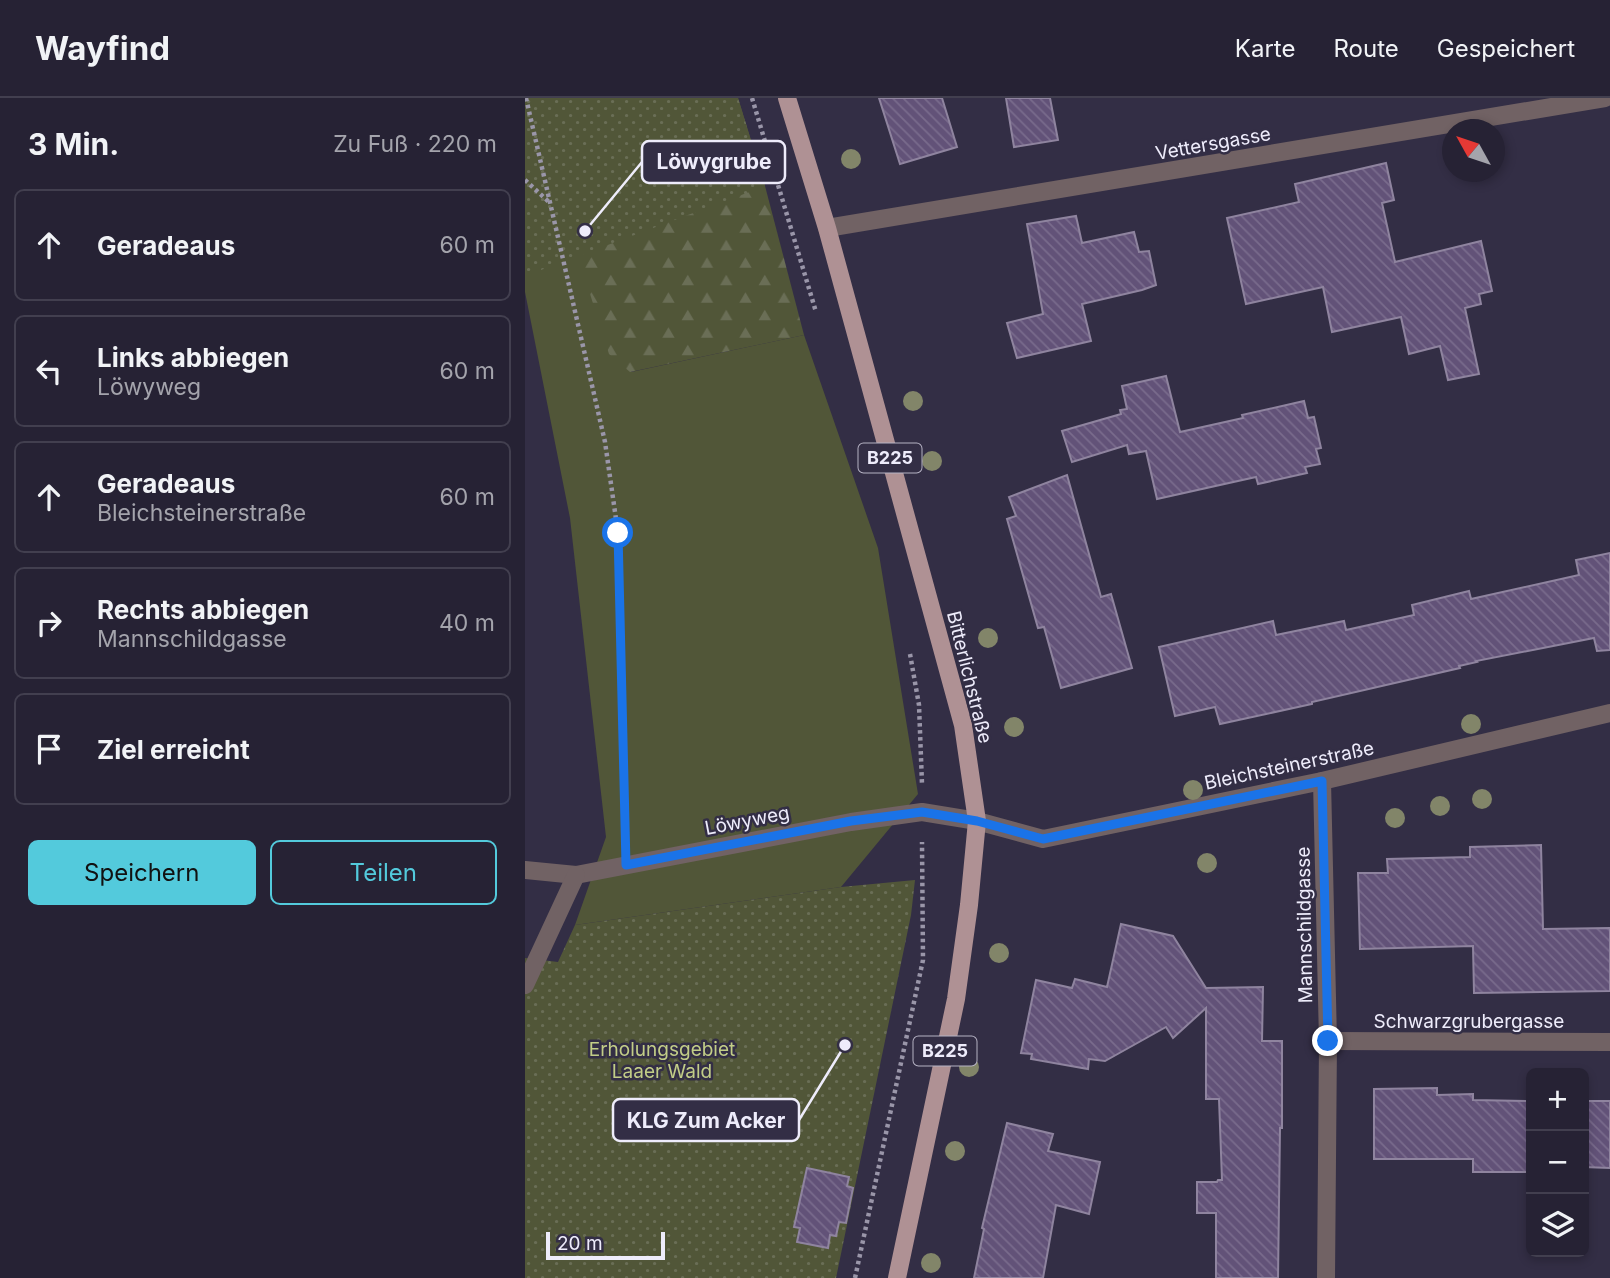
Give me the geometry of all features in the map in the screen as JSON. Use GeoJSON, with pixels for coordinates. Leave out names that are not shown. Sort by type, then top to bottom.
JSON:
{"type":"FeatureCollection","features":[{"type":"Feature","properties":{"kind":"main road","name":"Bitterlichstraße"},"geometry":{"type":"LineString","coordinates":[[787,98],[827,228],[963,725],[977,821],[956,999],[897,1278]]}},
{"type":"Feature","properties":{"kind":"street","name":"Vettersgasse"},"geometry":{"type":"LineString","coordinates":[[827,228],[1605,98]]}},
{"type":"Feature","properties":{"kind":"street","name":"Bleichsteinerstraße"},"geometry":{"type":"LineString","coordinates":[[977,821],[1043,839],[1322,781],[1610,713]]}},
{"type":"Feature","properties":{"kind":"street","name":"Mannschildgasse"},"geometry":{"type":"LineString","coordinates":[[1322,781],[1328,1041],[1326,1278]]}},
{"type":"Feature","properties":{"kind":"street","name":"Löwyweg"},"geometry":{"type":"LineString","coordinates":[[525,870],[576,875],[851,821],[922,812],[977,821]]}},
{"type":"Feature","properties":{"kind":"street"},"geometry":{"type":"LineString","coordinates":[[525,985],[576,875]]}},
{"type":"Feature","properties":{"kind":"street","name":"Schwarzgrubergasse"},"geometry":{"type":"LineString","coordinates":[[1328,1041],[1610,1042]]}},
{"type":"Feature","properties":{"kind":"path"},"geometry":{"type":"LineString","coordinates":[[526,98],[605,442],[618,533],[626,865]]}},
{"type":"Feature","properties":{"kind":"path"},"geometry":{"type":"LineString","coordinates":[[752,98],[817,316]]}},
{"type":"Feature","properties":{"kind":"path"},"geometry":{"type":"LineString","coordinates":[[525,180],[550,202]]}},
{"type":"Feature","properties":{"kind":"path"},"geometry":{"type":"LineString","coordinates":[[855,1278],[923,960],[919,705],[908,642]]}},
{"type":"Feature","properties":{"kind":"green space"},"geometry":{"type":"Polygon","coordinates":[[[525,98],[631,372],[804,335],[878,548],[918,794],[841,887],[575,925],[606,837],[570,518],[525,292],[525,98]]]}},
{"type":"Feature","properties":{"kind":"green space"},"geometry":{"type":"Polygon","coordinates":[[[525,98],[738,98],[765,186],[525,276],[525,98]]]}},
{"type":"Feature","properties":{"kind":"green space"},"geometry":{"type":"Polygon","coordinates":[[[738,98],[765,186],[804,335],[630,372],[609,354],[556,186],[738,98]]]}},
{"type":"Feature","properties":{"kind":"green space","name":"Erholungsgebiet Laaer Wald"},"geometry":{"type":"Polygon","coordinates":[[[915,880],[911,915],[836,1278],[525,1278],[525,958],[558,962],[575,925],[841,887],[915,880]]]}},
{"type":"Feature","properties":{"kind":"building"},"geometry":{"type":"Polygon","coordinates":[[[879,98],[942,98],[957,147],[900,164],[879,98]]]}},
{"type":"Feature","properties":{"kind":"building"},"geometry":{"type":"Polygon","coordinates":[[[1006,98],[1050,98],[1058,140],[1014,147],[1006,98]]]}},
{"type":"Feature","properties":{"kind":"building"},"geometry":{"type":"Polygon","coordinates":[[[1386,163],[1394,200],[1382,203],[1395,262],[1481,241],[1492,291],[1479,294],[1481,304],[1465,308],[1479,374],[1448,380],[1440,346],[1409,354],[1401,317],[1332,332],[1323,287],[1246,304],[1227,218],[1299,202],[1295,184],[1386,163]]]}},
{"type":"Feature","properties":{"kind":"building"},"geometry":{"type":"Polygon","coordinates":[[[1076,216],[1082,243],[1134,232],[1139,252],[1149,251],[1156,285],[1082,304],[1091,341],[1017,358],[1007,323],[1043,314],[1027,224],[1076,216]]]}},
{"type":"Feature","properties":{"kind":"building"},"geometry":{"type":"Polygon","coordinates":[[[1166,376],[1180,432],[1304,401],[1308,418],[1314,417],[1321,448],[1316,449],[1320,464],[1305,467],[1307,473],[1258,484],[1256,477],[1157,499],[1146,451],[1129,454],[1127,445],[1072,462],[1062,431],[1121,414],[1120,410],[1127,409],[1122,386],[1166,376]]]}},
{"type":"Feature","properties":{"kind":"building"},"geometry":{"type":"Polygon","coordinates":[[[1067,475],[1101,597],[1111,594],[1132,668],[1061,688],[1044,627],[1038,628],[1007,519],[1016,516],[1009,497],[1067,475]]]}},
{"type":"Feature","properties":{"kind":"building"},"geometry":{"type":"Polygon","coordinates":[[[1610,553],[1610,650],[1597,651],[1594,638],[1476,661],[1459,666],[1460,668],[1220,724],[1215,707],[1175,716],[1159,647],[1273,621],[1276,635],[1344,621],[1346,630],[1414,615],[1412,605],[1469,591],[1471,599],[1579,575],[1576,560],[1610,553]]]}},
{"type":"Feature","properties":{"kind":"building"},"geometry":{"type":"Polygon","coordinates":[[[1541,845],[1543,929],[1610,928],[1610,991],[1474,993],[1473,946],[1360,949],[1358,873],[1388,873],[1387,859],[1470,857],[1470,847],[1541,845]]]}},
{"type":"Feature","properties":{"kind":"building"},"geometry":{"type":"Polygon","coordinates":[[[1121,924],[1173,936],[1206,988],[1263,987],[1262,1041],[1282,1041],[1278,1278],[1216,1278],[1216,1213],[1197,1213],[1197,1182],[1222,1180],[1219,1099],[1206,1099],[1206,1008],[1173,1038],[1166,1027],[1105,1061],[1089,1059],[1088,1069],[1031,1059],[1032,1054],[1021,1053],[1036,980],[1072,988],[1075,979],[1107,987],[1121,924]]]}},
{"type":"Feature","properties":{"kind":"building"},"geometry":{"type":"Polygon","coordinates":[[[1437,1088],[1437,1095],[1473,1094],[1473,1100],[1526,1101],[1526,1172],[1473,1172],[1473,1159],[1374,1159],[1374,1089],[1437,1088]]]}},
{"type":"Feature","properties":{"kind":"building"},"geometry":{"type":"Polygon","coordinates":[[[1589,1101],[1610,1101],[1610,1168],[1589,1167],[1589,1101]]]}},
{"type":"Feature","properties":{"kind":"building"},"geometry":{"type":"Polygon","coordinates":[[[1007,1123],[1053,1134],[1048,1151],[1100,1162],[1089,1214],[1056,1205],[1043,1278],[974,1278],[984,1229],[982,1228],[1007,1123]]]}},
{"type":"Feature","properties":{"kind":"building"},"geometry":{"type":"Polygon","coordinates":[[[807,1168],[849,1177],[847,1186],[853,1188],[846,1223],[839,1222],[836,1236],[830,1235],[828,1248],[797,1242],[800,1228],[794,1227],[807,1168]]]}},
{"type":"Feature","properties":{"kind":"place","name":"Löwygrube"},"geometry":{"type":"Point","coordinates":[585,231]}},
{"type":"Feature","properties":{"kind":"place","name":"KLG Zum Acker"},"geometry":{"type":"Point","coordinates":[845,1045]}},
{"type":"Feature","properties":{"kind":"route"},"geometry":{"type":"LineString","coordinates":[[618,533],[626,865],[851,821],[922,812],[977,821],[1043,839],[1322,781],[1328,1041]]}}]}
